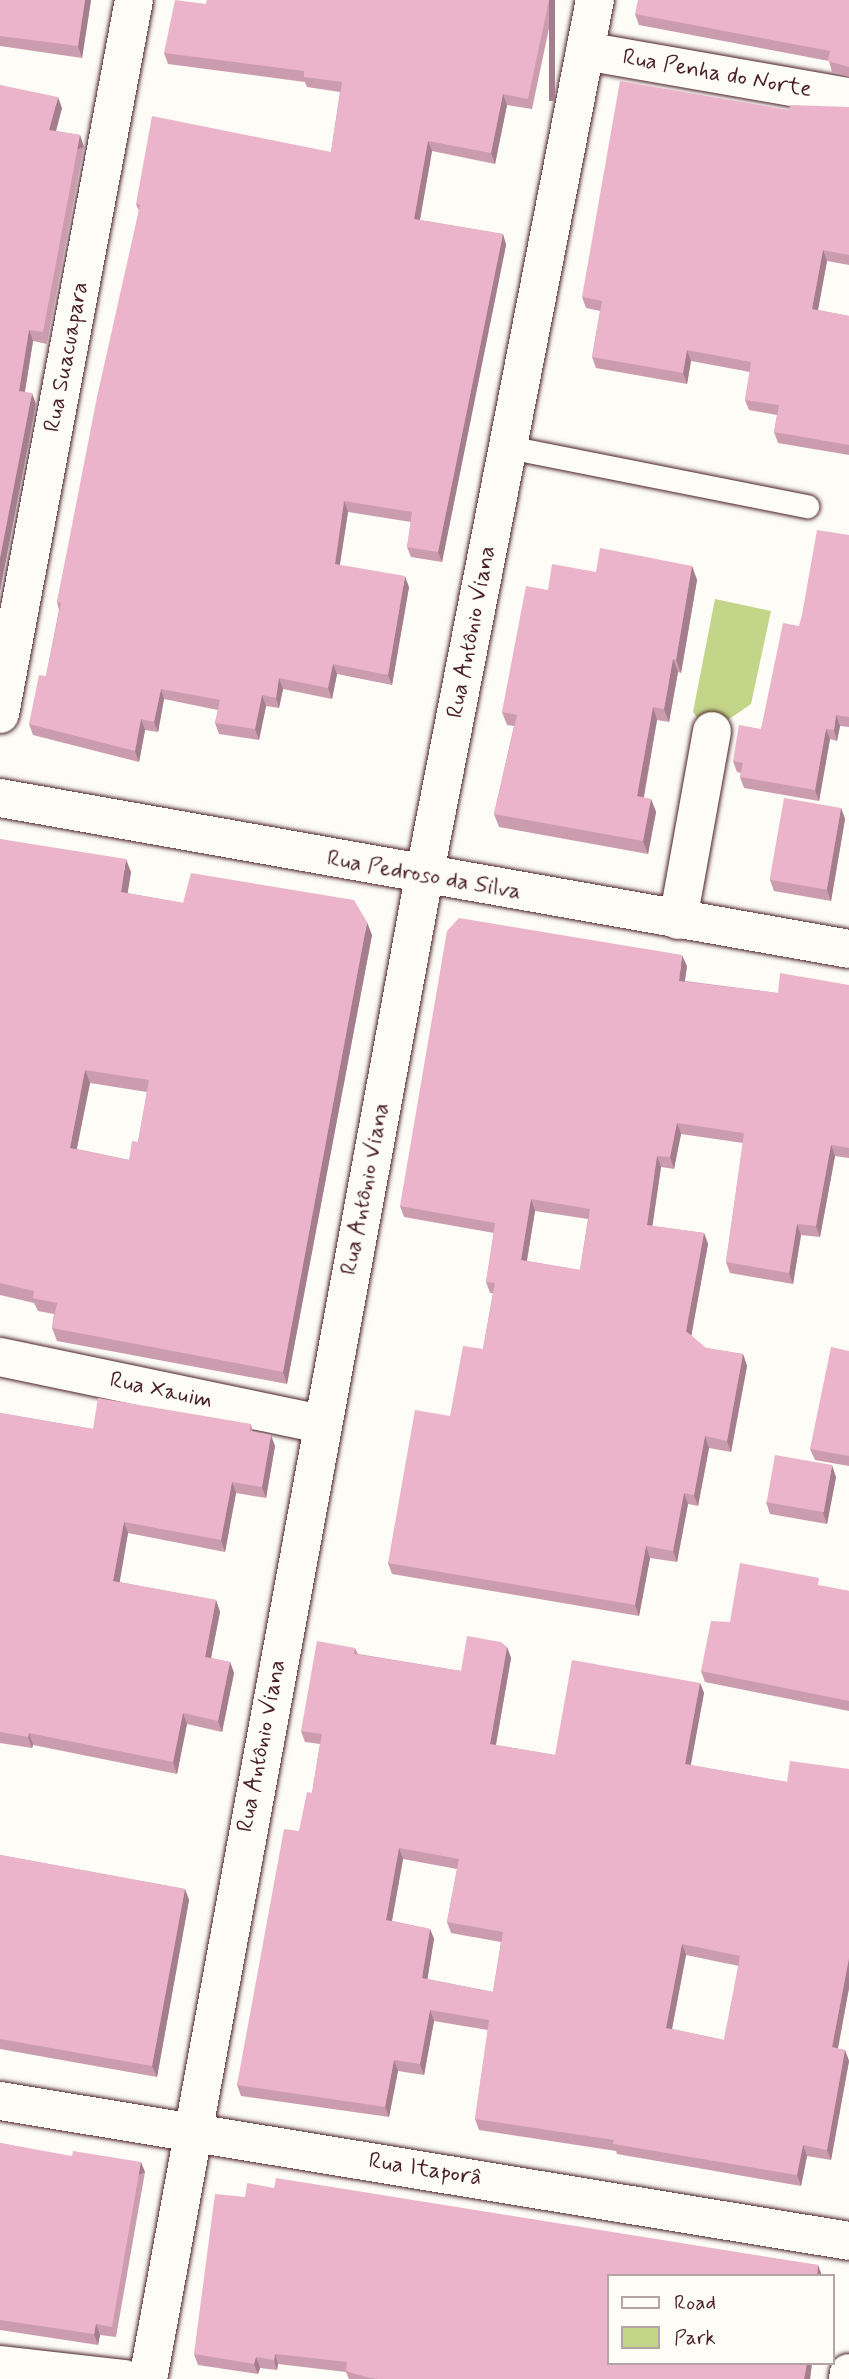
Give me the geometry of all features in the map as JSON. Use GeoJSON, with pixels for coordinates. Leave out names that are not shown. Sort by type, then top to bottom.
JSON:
{"type":"FeatureCollection","features":[{"type":"Feature","properties":{"kind":"street","name":"Rua Suacuapara"},"geometry":{"type":"LineString","coordinates":[[0,714],[134,0]]}},
{"type":"Feature","properties":{"kind":"street","name":"Rua Antônio Viana"},"geometry":{"type":"LineString","coordinates":[[148,2379],[190,2131],[424,877],[595,0]]}},
{"type":"Feature","properties":{"kind":"street","name":"Rua Penha do Norte"},"geometry":{"type":"LineString","coordinates":[[585,51],[849,97]]}},
{"type":"Feature","properties":{"kind":"street"},"geometry":{"type":"LineString","coordinates":[[678,920],[712,731]]}},
{"type":"Feature","properties":{"kind":"street","name":"Rua Pedroso da Silva"},"geometry":{"type":"LineString","coordinates":[[0,799],[424,877],[849,949]]}},
{"type":"Feature","properties":{"kind":"street","name":"Rua Xauim"},"geometry":{"type":"LineString","coordinates":[[0,1357],[322,1424]]}},
{"type":"Feature","properties":{"kind":"street","name":"Rua Itaporâ"},"geometry":{"type":"LineString","coordinates":[[0,2101],[849,2241]]}},
{"type":"Feature","properties":{"kind":"street"},"geometry":{"type":"LineString","coordinates":[[0,2365],[124,2379]]}},
{"type":"Feature","properties":{"kind":"street"},"geometry":{"type":"LineString","coordinates":[[848,2379],[849,2372]]}},
{"type":"Feature","properties":{"kind":"lane"},"geometry":{"type":"LineString","coordinates":[[508,447],[807,506]]}},
{"type":"Feature","properties":{"kind":"green space"},"geometry":{"type":"Polygon","coordinates":[[[715,599],[771,611],[751,704],[725,722],[699,720],[693,712],[715,599]]]}},
{"type":"Feature","properties":{"kind":"building"},"geometry":{"type":"Polygon","coordinates":[[[0,0],[85,0],[78,46],[0,36],[0,0]]]}},
{"type":"Feature","properties":{"kind":"building"},"geometry":{"type":"Polygon","coordinates":[[[175,0],[206,4],[207,0],[549,0],[528,99],[503,94],[491,153],[428,141],[414,219],[503,234],[438,552],[407,547],[412,512],[344,501],[335,564],[405,576],[388,675],[333,664],[328,688],[279,678],[276,698],[262,695],[255,729],[215,723],[220,700],[161,689],[154,722],[141,719],[135,751],[29,724],[39,675],[46,676],[61,603],[57,602],[97,397],[140,205],[136,204],[152,116],[331,152],[342,82],[304,77],[304,71],[164,53],[175,0]]]}},
{"type":"Feature","properties":{"kind":"building"},"geometry":{"type":"Polygon","coordinates":[[[638,0],[849,0],[849,67],[828,61],[830,51],[635,14],[638,0]]]}},
{"type":"Feature","properties":{"kind":"building"},"geometry":{"type":"Polygon","coordinates":[[[620,81],[789,110],[790,105],[849,107],[849,255],[823,250],[812,309],[849,316],[849,445],[774,432],[779,405],[745,400],[751,362],[687,350],[683,373],[592,357],[602,301],[582,297],[620,81]]]}},
{"type":"Feature","properties":{"kind":"building"},"geometry":{"type":"Polygon","coordinates":[[[0,85],[58,97],[49,130],[80,135],[43,332],[29,330],[19,391],[32,393],[0,558],[0,85]]]}},
{"type":"Feature","properties":{"kind":"building"},"geometry":{"type":"Polygon","coordinates":[[[817,530],[849,535],[849,717],[836,715],[834,730],[826,729],[815,790],[740,777],[743,763],[733,761],[739,725],[761,729],[783,623],[799,626],[817,530]]]}},
{"type":"Feature","properties":{"kind":"building"},"geometry":{"type":"Polygon","coordinates":[[[600,548],[692,566],[676,660],[673,659],[664,709],[653,707],[637,796],[651,799],[643,841],[494,814],[517,715],[502,712],[526,586],[548,590],[552,564],[596,572],[600,548]]]}},
{"type":"Feature","properties":{"kind":"building"},"geometry":{"type":"Polygon","coordinates":[[[784,798],[841,808],[827,890],[770,880],[784,798]]]}},
{"type":"Feature","properties":{"kind":"building"},"geometry":{"type":"Polygon","coordinates":[[[0,839],[126,859],[121,892],[183,903],[191,873],[354,900],[367,922],[283,1372],[52,1328],[57,1303],[33,1298],[34,1291],[0,1283],[0,839]],[[85,1070],[70,1148],[129,1160],[132,1141],[138,1142],[149,1080],[85,1070]]]}},
{"type":"Feature","properties":{"kind":"building"},"geometry":{"type":"Polygon","coordinates":[[[459,918],[682,955],[679,981],[778,993],[780,973],[849,985],[849,1148],[831,1145],[816,1226],[797,1224],[789,1273],[726,1262],[744,1133],[677,1123],[670,1157],[657,1156],[647,1225],[704,1233],[686,1331],[706,1348],[743,1354],[727,1441],[705,1436],[694,1495],[684,1493],[673,1551],[646,1546],[635,1605],[388,1563],[415,1410],[450,1416],[463,1346],[483,1349],[495,1283],[486,1282],[495,1223],[400,1206],[447,931],[459,918]],[[531,1199],[521,1260],[580,1270],[590,1209],[531,1199]]]}},
{"type":"Feature","properties":{"kind":"building"},"geometry":{"type":"Polygon","coordinates":[[[831,1347],[849,1351],[849,1456],[810,1449],[831,1347]]]}},
{"type":"Feature","properties":{"kind":"building"},"geometry":{"type":"Polygon","coordinates":[[[98,1398],[251,1424],[249,1431],[271,1435],[262,1487],[232,1482],[221,1540],[124,1522],[113,1581],[216,1600],[205,1657],[230,1662],[218,1721],[183,1713],[173,1762],[29,1733],[28,1737],[0,1732],[0,1413],[93,1429],[98,1398]]]}},
{"type":"Feature","properties":{"kind":"building"},"geometry":{"type":"Polygon","coordinates":[[[775,1455],[832,1465],[824,1512],[767,1502],[775,1455]]]}},
{"type":"Feature","properties":{"kind":"building"},"geometry":{"type":"Polygon","coordinates":[[[740,1563],[819,1578],[818,1585],[849,1591],[849,1701],[701,1671],[711,1621],[730,1622],[740,1563]]]}},
{"type":"Feature","properties":{"kind":"building"},"geometry":{"type":"Polygon","coordinates":[[[467,1636],[501,1642],[507,1647],[490,1744],[555,1755],[572,1660],[700,1683],[685,1764],[787,1782],[790,1761],[849,1769],[849,1958],[832,2047],[845,2050],[827,2150],[803,2145],[797,2175],[613,2144],[614,2140],[475,2119],[489,2020],[430,2010],[420,2064],[394,2060],[385,2107],[237,2085],[284,1829],[299,1831],[307,1792],[312,1793],[322,1734],[301,1731],[317,1641],[355,1648],[354,1654],[461,1671],[467,1636]],[[399,1848],[386,1920],[430,1929],[422,1978],[493,1992],[503,1932],[447,1922],[459,1859],[399,1848]],[[682,1944],[666,2028],[724,2040],[740,1956],[682,1944]]]}},
{"type":"Feature","properties":{"kind":"building"},"geometry":{"type":"Polygon","coordinates":[[[0,1855],[185,1889],[152,2066],[0,2039],[0,1855]]]}},
{"type":"Feature","properties":{"kind":"building"},"geometry":{"type":"Polygon","coordinates":[[[0,2143],[72,2156],[73,2151],[141,2162],[112,2327],[96,2324],[94,2334],[0,2320],[0,2143]]]}},
{"type":"Feature","properties":{"kind":"building"},"geometry":{"type":"Polygon","coordinates":[[[276,2178],[818,2265],[817,2274],[608,2274],[608,2365],[807,2365],[804,2379],[379,2379],[346,2371],[347,2362],[275,2354],[274,2360],[256,2357],[254,2364],[194,2354],[215,2194],[245,2197],[247,2183],[274,2188],[276,2178]]]}}]}
